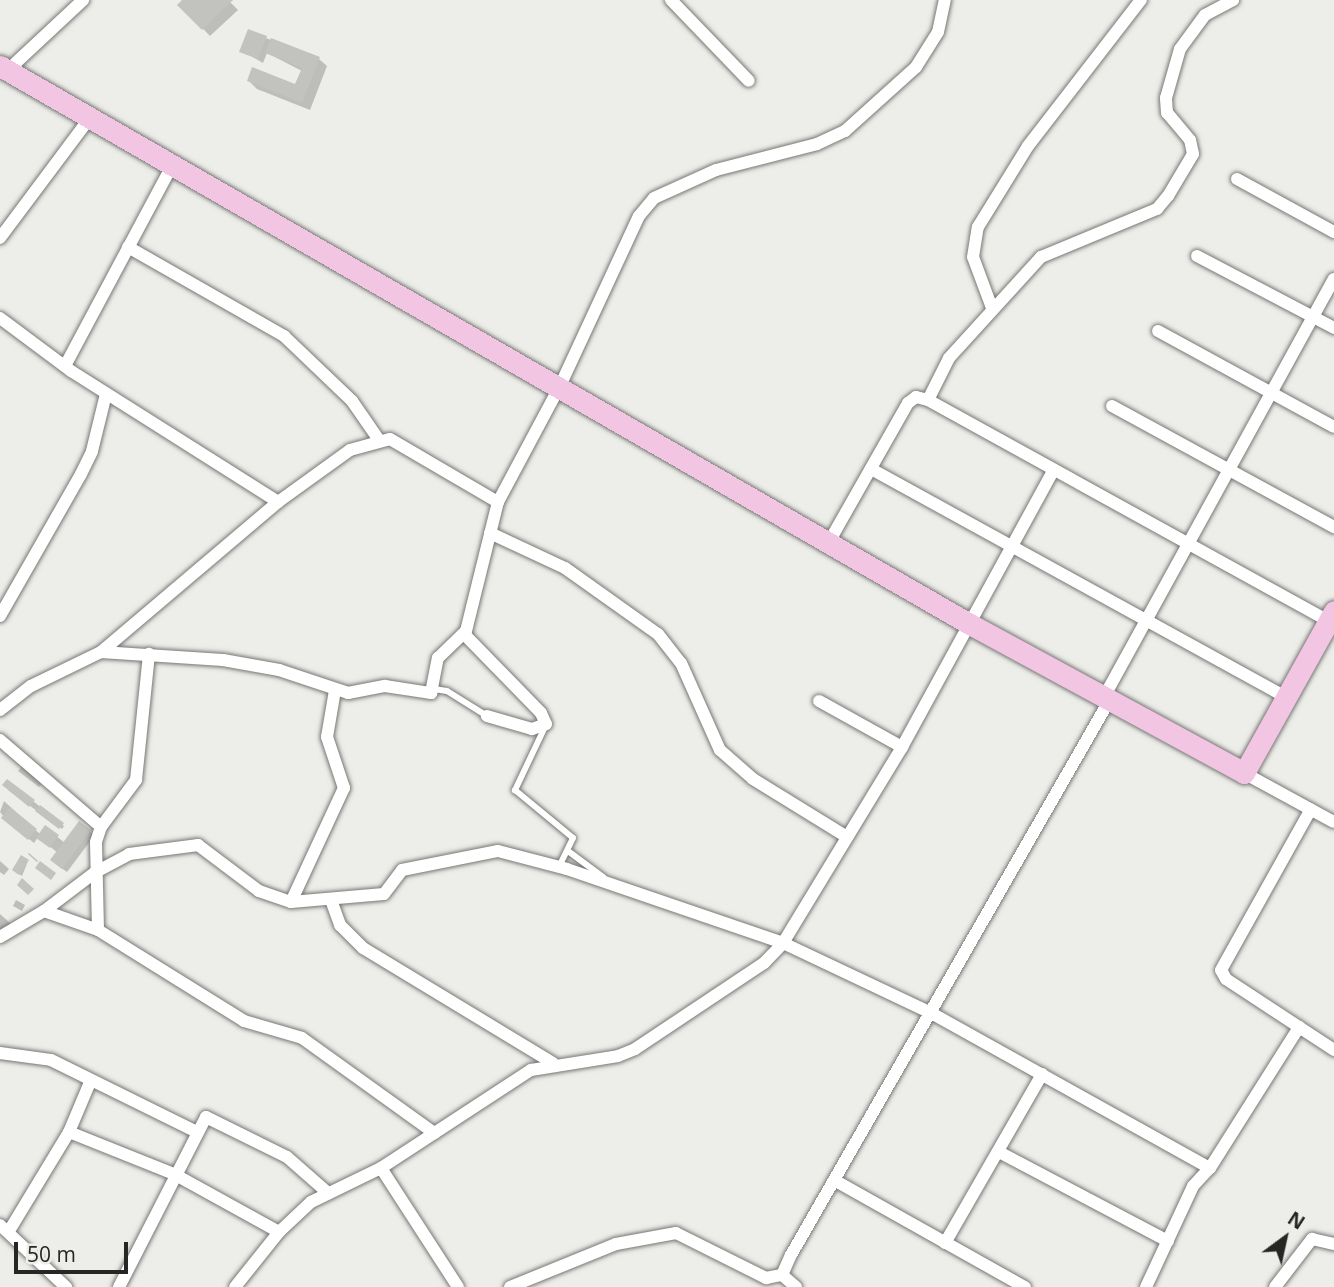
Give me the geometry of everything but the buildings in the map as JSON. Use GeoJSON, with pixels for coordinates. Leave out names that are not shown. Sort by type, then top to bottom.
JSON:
{"type":"FeatureCollection","features":[{"type":"Feature","properties":{"kind":"main road"},"geometry":{"type":"LineString","coordinates":[[4,68],[968,623],[1244,773],[1331,616]]}},
{"type":"Feature","properties":{"kind":"street"},"geometry":{"type":"LineString","coordinates":[[4,68],[83,0]]}},
{"type":"Feature","properties":{"kind":"street"},"geometry":{"type":"LineString","coordinates":[[671,0],[749,81]]}},
{"type":"Feature","properties":{"kind":"street"},"geometry":{"type":"LineString","coordinates":[[101,652],[246,664],[335,690],[356,693],[385,686],[425,694],[434,689],[438,657],[464,634],[498,502],[560,386],[639,216],[654,198],[716,170],[817,144],[845,131],[916,67],[938,32],[945,0]]}},
{"type":"Feature","properties":{"kind":"street"},"geometry":{"type":"LineString","coordinates":[[992,308],[973,257],[978,227],[1028,146],[1142,0]]}},
{"type":"Feature","properties":{"kind":"street"},"geometry":{"type":"LineString","coordinates":[[928,400],[949,358],[1041,257],[1157,209],[1168,196],[1193,154],[1190,140],[1167,113],[1166,98],[1180,49],[1205,15],[1233,0]]}},
{"type":"Feature","properties":{"kind":"street"},"geometry":{"type":"LineString","coordinates":[[0,238],[89,119]]}},
{"type":"Feature","properties":{"kind":"street"},"geometry":{"type":"LineString","coordinates":[[65,366],[172,166]]}},
{"type":"Feature","properties":{"kind":"street"},"geometry":{"type":"LineString","coordinates":[[1237,179],[1334,232]]}},
{"type":"Feature","properties":{"kind":"street"},"geometry":{"type":"LineString","coordinates":[[128,247],[284,336],[352,401],[379,440]]}},
{"type":"Feature","properties":{"kind":"street"},"geometry":{"type":"LineString","coordinates":[[1198,256],[1334,328]]}},
{"type":"Feature","properties":{"kind":"street"},"geometry":{"type":"LineString","coordinates":[[782,1275],[834,1180],[933,1014],[946,982],[1107,699],[1145,621],[1334,279]]}},
{"type":"Feature","properties":{"kind":"street"},"geometry":{"type":"LineString","coordinates":[[0,318],[106,394],[278,502]]}},
{"type":"Feature","properties":{"kind":"street"},"geometry":{"type":"LineString","coordinates":[[1158,331],[1334,427]]}},
{"type":"Feature","properties":{"kind":"street"},"geometry":{"type":"LineString","coordinates":[[0,616],[86,463],[106,394]]}},
{"type":"Feature","properties":{"kind":"street"},"geometry":{"type":"LineString","coordinates":[[829,542],[908,403],[916,397],[928,400],[1188,544],[1331,616]]}},
{"type":"Feature","properties":{"kind":"street"},"geometry":{"type":"LineString","coordinates":[[1112,406],[1334,527]]}},
{"type":"Feature","properties":{"kind":"street"},"geometry":{"type":"LineString","coordinates":[[0,710],[32,685],[101,652],[278,502],[338,457],[379,440],[401,444],[498,502]]}},
{"type":"Feature","properties":{"kind":"street"},"geometry":{"type":"LineString","coordinates":[[872,469],[1009,548],[1286,697]]}},
{"type":"Feature","properties":{"kind":"street"},"geometry":{"type":"LineString","coordinates":[[235,1287],[295,1213],[328,1193],[381,1168],[531,1070],[553,1063],[618,1056],[635,1049],[751,974],[783,943],[902,747],[1009,548],[1054,471]]}},
{"type":"Feature","properties":{"kind":"street"},"geometry":{"type":"LineString","coordinates":[[490,533],[565,568],[658,634],[681,663],[720,750],[753,779],[848,837]]}},
{"type":"Feature","properties":{"kind":"street"},"geometry":{"type":"LineString","coordinates":[[464,634],[541,713],[544,729],[487,716]]}},
{"type":"Feature","properties":{"kind":"street"},"geometry":{"type":"LineString","coordinates":[[98,930],[94,873],[101,827],[136,780],[149,654]]}},
{"type":"Feature","properties":{"kind":"street"},"geometry":{"type":"LineString","coordinates":[[291,902],[344,788],[327,737],[335,690]]}},
{"type":"Feature","properties":{"kind":"street"},"geometry":{"type":"LineString","coordinates":[[819,701],[902,747]]}},
{"type":"Feature","properties":{"kind":"street"},"geometry":{"type":"LineString","coordinates":[[0,740],[101,827]]}},
{"type":"Feature","properties":{"kind":"street"},"geometry":{"type":"LineString","coordinates":[[1244,773],[1334,822]]}},
{"type":"Feature","properties":{"kind":"street"},"geometry":{"type":"LineString","coordinates":[[1311,810],[1221,970],[1226,979],[1334,1050]]}},
{"type":"Feature","properties":{"kind":"street"},"geometry":{"type":"LineString","coordinates":[[0,937],[44,911],[94,873],[129,854],[198,845],[258,891],[291,902],[384,894],[402,870],[498,852],[558,867],[783,943],[933,1014],[1210,1168]]}},
{"type":"Feature","properties":{"kind":"street"},"geometry":{"type":"LineString","coordinates":[[331,900],[340,925],[363,948],[553,1063]]}},
{"type":"Feature","properties":{"kind":"street"},"geometry":{"type":"LineString","coordinates":[[44,911],[98,930],[244,1021],[302,1038],[434,1133]]}},
{"type":"Feature","properties":{"kind":"street"},"geometry":{"type":"LineString","coordinates":[[1146,1287],[1193,1186],[1210,1168],[1299,1027]]}},
{"type":"Feature","properties":{"kind":"street"},"geometry":{"type":"LineString","coordinates":[[0,1053],[46,1058],[197,1132]]}},
{"type":"Feature","properties":{"kind":"street"},"geometry":{"type":"LineString","coordinates":[[945,1243],[1042,1074]]}},
{"type":"Feature","properties":{"kind":"street"},"geometry":{"type":"LineString","coordinates":[[66,1287],[5,1228],[69,1132],[91,1080]]}},
{"type":"Feature","properties":{"kind":"street"},"geometry":{"type":"LineString","coordinates":[[119,1287],[174,1174],[197,1132],[209,1117],[287,1157],[328,1193]]}},
{"type":"Feature","properties":{"kind":"street"},"geometry":{"type":"LineString","coordinates":[[69,1132],[174,1174],[279,1231]]}},
{"type":"Feature","properties":{"kind":"street"},"geometry":{"type":"LineString","coordinates":[[999,1152],[1168,1241]]}},
{"type":"Feature","properties":{"kind":"street"},"geometry":{"type":"LineString","coordinates":[[381,1168],[458,1287]]}},
{"type":"Feature","properties":{"kind":"street"},"geometry":{"type":"LineString","coordinates":[[834,1180],[1025,1287]]}},
{"type":"Feature","properties":{"kind":"street"},"geometry":{"type":"LineString","coordinates":[[510,1287],[616,1244],[667,1233],[686,1236],[766,1278],[782,1275]]}},
{"type":"Feature","properties":{"kind":"street"},"geometry":{"type":"LineString","coordinates":[[1275,1287],[1312,1239],[1334,1244]]}},
{"type":"Feature","properties":{"kind":"street"},"geometry":{"type":"LineString","coordinates":[[782,1275],[796,1287]]}},
{"type":"Feature","properties":{"kind":"lane"},"geometry":{"type":"LineString","coordinates":[[434,689],[447,691],[487,716]]}},
{"type":"Feature","properties":{"kind":"lane"},"geometry":{"type":"LineString","coordinates":[[544,729],[515,790],[573,838],[558,867]]}},
{"type":"Feature","properties":{"kind":"lane"},"geometry":{"type":"LineString","coordinates":[[568,851],[611,884]]}}]}
